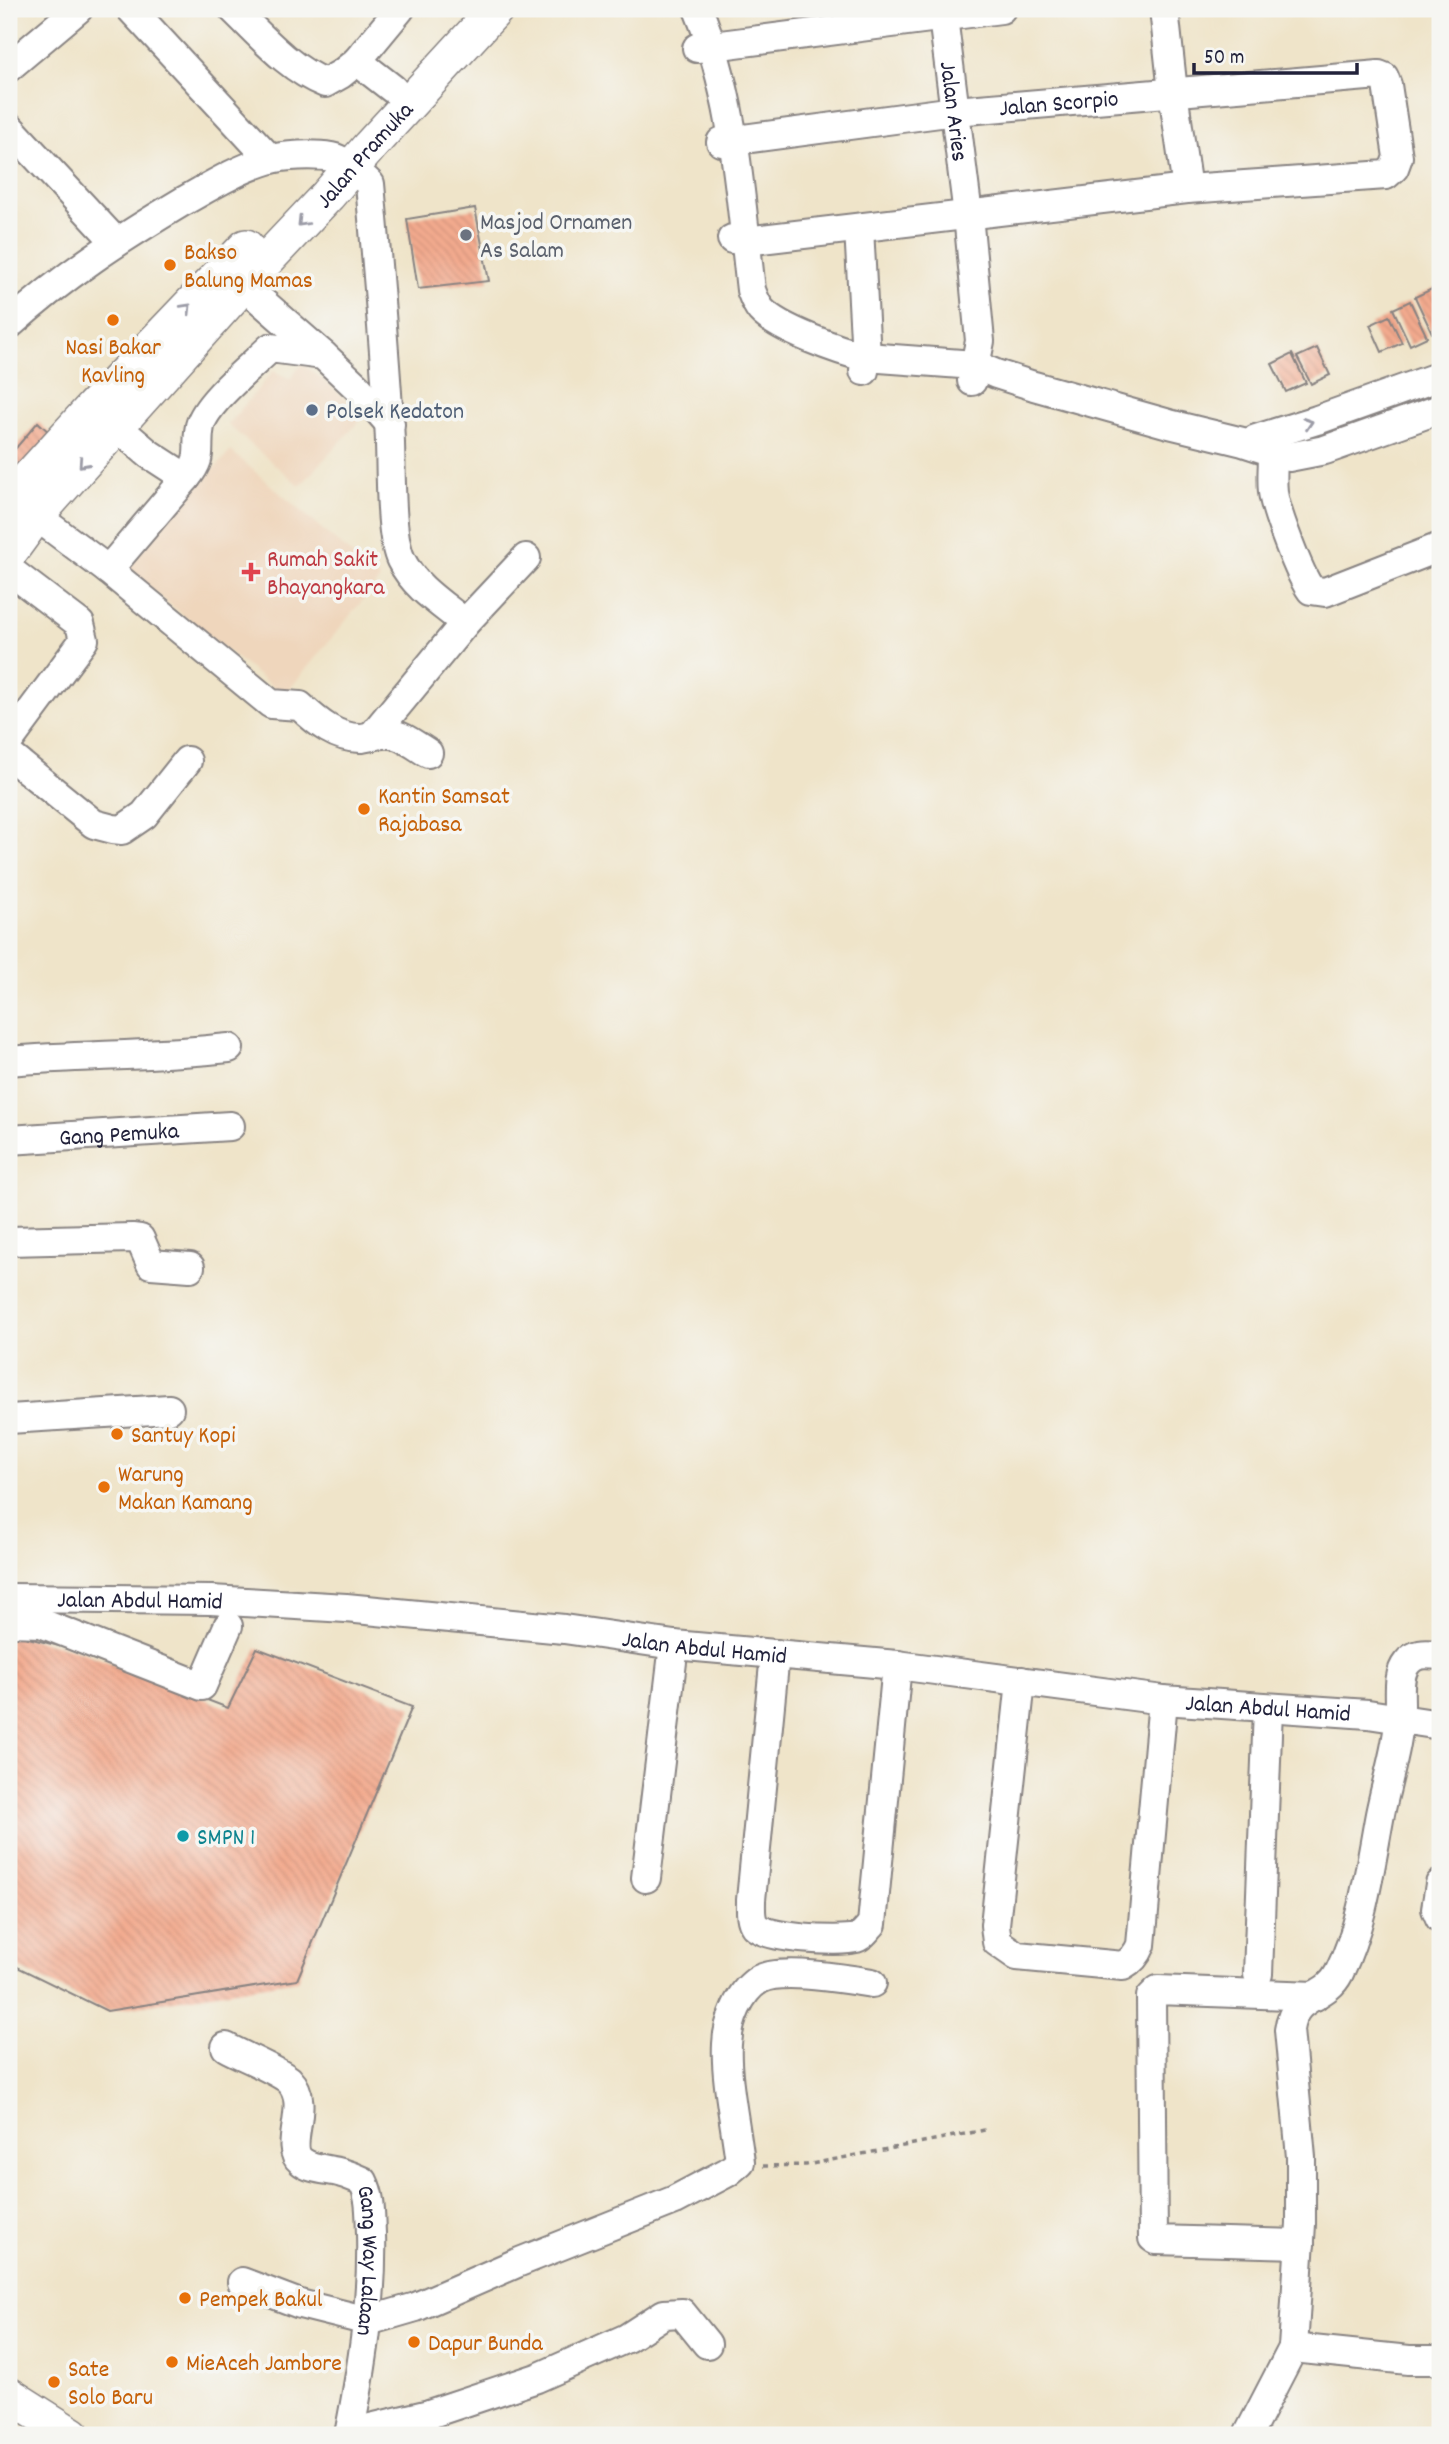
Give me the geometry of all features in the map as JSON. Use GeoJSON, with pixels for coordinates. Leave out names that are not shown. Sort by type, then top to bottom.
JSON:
{"type":"FeatureCollection","features":[{"type":"Feature","properties":{"kind":"main road","name":"Jalan Pramuka"},"geometry":{"type":"LineString","coordinates":[[9,553],[22,510],[23,484],[105,416],[243,285],[342,162],[393,89],[467,9]]}},
{"type":"Feature","properties":{"kind":"main road","name":"Jalan Pramuka"},"geometry":{"type":"LineString","coordinates":[[105,416],[342,162],[370,146],[496,9]]}},
{"type":"Feature","properties":{"kind":"main road"},"geometry":{"type":"LineString","coordinates":[[9,2395],[72,2435]]}},
{"type":"Feature","properties":{"kind":"street"},"geometry":{"type":"LineString","coordinates":[[9,67],[78,9]]}},
{"type":"Feature","properties":{"kind":"street"},"geometry":{"type":"LineString","coordinates":[[131,9],[270,159]]}},
{"type":"Feature","properties":{"kind":"street"},"geometry":{"type":"LineString","coordinates":[[233,9],[282,55],[312,78],[325,83],[357,61],[400,9]]}},
{"type":"Feature","properties":{"kind":"street"},"geometry":{"type":"LineString","coordinates":[[683,9],[705,47]]}},
{"type":"Feature","properties":{"kind":"street"},"geometry":{"type":"LineString","coordinates":[[698,9],[707,76],[727,142],[739,240],[736,291],[742,307],[753,320],[800,348],[848,368],[865,364],[981,373],[1243,442],[1274,444],[1440,376]]}},
{"type":"Feature","properties":{"kind":"street"},"geometry":{"type":"LineString","coordinates":[[705,47],[943,12],[1000,9]]}},
{"type":"Feature","properties":{"kind":"street"},"geometry":{"type":"LineString","coordinates":[[739,240],[1187,188],[1164,9]]}},
{"type":"Feature","properties":{"kind":"street","name":"Jalan Aries"},"geometry":{"type":"LineString","coordinates":[[943,12],[968,215],[981,373]]}},
{"type":"Feature","properties":{"kind":"street"},"geometry":{"type":"LineString","coordinates":[[357,61],[393,89]]}},
{"type":"Feature","properties":{"kind":"street","name":"Jalan Scorpio"},"geometry":{"type":"LineString","coordinates":[[727,142],[955,111],[1379,75],[1384,77],[1398,157],[1394,168],[1386,175],[1187,188]]}},
{"type":"Feature","properties":{"kind":"street"},"geometry":{"type":"LineString","coordinates":[[9,127],[116,242]]}},
{"type":"Feature","properties":{"kind":"street"},"geometry":{"type":"LineString","coordinates":[[9,325],[51,288],[116,242],[202,191],[254,165],[289,156],[342,162],[370,184],[390,424],[395,536],[400,558],[412,578],[465,623]]}},
{"type":"Feature","properties":{"kind":"street"},"geometry":{"type":"LineString","coordinates":[[859,228],[865,364]]}},
{"type":"Feature","properties":{"kind":"street"},"geometry":{"type":"LineString","coordinates":[[243,285],[358,388],[390,424]]}},
{"type":"Feature","properties":{"kind":"street"},"geometry":{"type":"LineString","coordinates":[[108,570],[186,478],[198,460],[200,425],[215,400],[271,348],[323,355]]}},
{"type":"Feature","properties":{"kind":"street"},"geometry":{"type":"LineString","coordinates":[[1274,444],[1289,457],[1307,455],[1440,409]]}},
{"type":"Feature","properties":{"kind":"street"},"geometry":{"type":"LineString","coordinates":[[105,416],[149,454],[186,478]]}},
{"type":"Feature","properties":{"kind":"street"},"geometry":{"type":"LineString","coordinates":[[1274,444],[1273,491],[1276,503],[1311,590],[1325,592],[1440,547]]}},
{"type":"Feature","properties":{"kind":"street"},"geometry":{"type":"LineString","coordinates":[[22,510],[108,570],[271,704],[300,706],[340,735],[358,738],[389,734],[401,737],[428,753]]}},
{"type":"Feature","properties":{"kind":"street"},"geometry":{"type":"LineString","coordinates":[[372,736],[465,623],[526,558]]}},
{"type":"Feature","properties":{"kind":"street"},"geometry":{"type":"LineString","coordinates":[[9,570],[80,624],[84,640],[9,741]]}},
{"type":"Feature","properties":{"kind":"street"},"geometry":{"type":"LineString","coordinates":[[9,755],[94,824],[113,830],[122,830],[144,815],[187,761]]}},
{"type":"Feature","properties":{"kind":"street"},"geometry":{"type":"LineString","coordinates":[[9,1061],[70,1056],[170,1054],[229,1048]]}},
{"type":"Feature","properties":{"kind":"street","name":"Gang Pemuka"},"geometry":{"type":"LineString","coordinates":[[9,1140],[230,1126]]}},
{"type":"Feature","properties":{"kind":"street"},"geometry":{"type":"LineString","coordinates":[[9,1241],[132,1238],[140,1240],[150,1264],[190,1267]]}},
{"type":"Feature","properties":{"kind":"street"},"geometry":{"type":"LineString","coordinates":[[9,1419],[169,1409]]}},
{"type":"Feature","properties":{"kind":"street","name":"Jalan Abdul Hamid"},"geometry":{"type":"LineString","coordinates":[[9,1598],[211,1600],[346,1608],[564,1629],[674,1645],[897,1665],[1163,1700],[1400,1719],[1440,1725]]}},
{"type":"Feature","properties":{"kind":"street"},"geometry":{"type":"LineString","coordinates":[[9,1622],[41,1623],[202,1686],[228,1626]]}},
{"type":"Feature","properties":{"kind":"street"},"geometry":{"type":"LineString","coordinates":[[646,1878],[674,1645]]}},
{"type":"Feature","properties":{"kind":"street"},"geometry":{"type":"LineString","coordinates":[[1248,2435],[1293,2348],[1300,2244],[1301,2157],[1289,2030],[1291,2017],[1299,2004],[1315,1996],[1337,1977],[1354,1934],[1400,1719],[1402,1672],[1408,1661],[1420,1653],[1440,1655]]}},
{"type":"Feature","properties":{"kind":"street"},"geometry":{"type":"LineString","coordinates":[[775,1654],[751,1919],[756,1928],[770,1935],[784,1937],[847,1940],[860,1937],[872,1924],[897,1665]]}},
{"type":"Feature","properties":{"kind":"street"},"geometry":{"type":"LineString","coordinates":[[1021,1681],[995,1925],[997,1942],[1017,1956],[1124,1966],[1138,1952],[1141,1945],[1163,1700]]}},
{"type":"Feature","properties":{"kind":"street"},"geometry":{"type":"LineString","coordinates":[[1258,1973],[1268,1708]]}},
{"type":"Feature","properties":{"kind":"street"},"geometry":{"type":"LineString","coordinates":[[1440,1884],[1436,1909],[1440,1918]]}},
{"type":"Feature","properties":{"kind":"street"},"geometry":{"type":"LineString","coordinates":[[242,2282],[300,2304],[368,2321],[416,2307],[517,2263],[675,2200],[729,2172],[740,2162],[730,2091],[727,2044],[733,2014],[744,1995],[760,1979],[779,1975],[840,1978],[872,1983]]}},
{"type":"Feature","properties":{"kind":"street"},"geometry":{"type":"LineString","coordinates":[[1300,2244],[1153,2238],[1151,1997],[1158,1990],[1315,1996]]}},
{"type":"Feature","properties":{"kind":"street","name":"Gang Way Lalaan"},"geometry":{"type":"LineString","coordinates":[[226,2048],[288,2079],[298,2093],[300,2112],[294,2149],[299,2160],[363,2180],[369,2193],[372,2268],[368,2321],[349,2434]]}},
{"type":"Feature","properties":{"kind":"street"},"geometry":{"type":"LineString","coordinates":[[349,2434],[429,2414],[537,2378],[627,2338],[664,2314],[682,2313],[708,2344]]}},
{"type":"Feature","properties":{"kind":"street"},"geometry":{"type":"LineString","coordinates":[[1293,2348],[1409,2360],[1440,2360]]}},
{"type":"Feature","properties":{"kind":"path"},"geometry":{"type":"LineString","coordinates":[[740,2162],[753,2166],[806,2165],[985,2130]]}},
{"type":"Feature","properties":{"kind":"shaded area","name":"Rumah Sakit Bhayangkara"},"geometry":{"type":"Polygon","coordinates":[[[302,363],[365,415],[300,486],[228,425],[273,371],[291,379],[302,363]]]}},
{"type":"Feature","properties":{"kind":"shaded area","name":"Rumah Sakit Bhayangkara"},"geometry":{"type":"Polygon","coordinates":[[[231,451],[380,579],[284,696],[122,566],[231,451]]]}},
{"type":"Feature","properties":{"kind":"building"},"geometry":{"type":"Polygon","coordinates":[[[475,208],[489,281],[418,289],[407,219],[475,208]]]}},
{"type":"Feature","properties":{"kind":"building"},"geometry":{"type":"Polygon","coordinates":[[[1434,288],[1440,302],[1440,329],[1432,333],[1415,297],[1434,288]]]}},
{"type":"Feature","properties":{"kind":"building"},"geometry":{"type":"Polygon","coordinates":[[[1410,301],[1427,337],[1410,345],[1393,309],[1410,301]]]}},
{"type":"Feature","properties":{"kind":"building"},"geometry":{"type":"Polygon","coordinates":[[[1389,316],[1402,343],[1382,352],[1370,325],[1389,316]]]}},
{"type":"Feature","properties":{"kind":"building"},"geometry":{"type":"Polygon","coordinates":[[[1317,348],[1330,375],[1311,384],[1297,357],[1317,348]]]}},
{"type":"Feature","properties":{"kind":"building"},"geometry":{"type":"Polygon","coordinates":[[[1292,354],[1306,383],[1286,392],[1272,364],[1292,354]]]}},
{"type":"Feature","properties":{"kind":"building"},"geometry":{"type":"Polygon","coordinates":[[[38,422],[53,436],[9,490],[9,456],[38,422]]]}},
{"type":"Feature","properties":{"kind":"building","name":"SMPN 1"},"geometry":{"type":"Polygon","coordinates":[[[17,1635],[82,1652],[228,1708],[257,1648],[412,1707],[297,1980],[107,2011],[9,1963],[9,1637],[17,1635]]]}},
{"type":"Feature","properties":{"kind":"place","name":"Masjod Ornamen As Salam"},"geometry":{"type":"Point","coordinates":[466,235]}},
{"type":"Feature","properties":{"kind":"place","name":"Bakso Balung Mamas"},"geometry":{"type":"Point","coordinates":[170,265]}},
{"type":"Feature","properties":{"kind":"place","name":"Nasi Bakar Kavling"},"geometry":{"type":"Point","coordinates":[113,320]}},
{"type":"Feature","properties":{"kind":"place","name":"Polsek Kedaton"},"geometry":{"type":"Point","coordinates":[312,410]}},
{"type":"Feature","properties":{"kind":"place","name":"Rumah Sakit Bhayangkara"},"geometry":{"type":"Point","coordinates":[251,572]}},
{"type":"Feature","properties":{"kind":"place","name":"Kantin Samsat Rajabasa"},"geometry":{"type":"Point","coordinates":[364,809]}},
{"type":"Feature","properties":{"kind":"place","name":"Santuy Kopi"},"geometry":{"type":"Point","coordinates":[117,1434]}},
{"type":"Feature","properties":{"kind":"place","name":"Warung Makan Kamang"},"geometry":{"type":"Point","coordinates":[104,1487]}},
{"type":"Feature","properties":{"kind":"place","name":"SMPN 1"},"geometry":{"type":"Point","coordinates":[183,1836]}},
{"type":"Feature","properties":{"kind":"place","name":"Pempek Bakul"},"geometry":{"type":"Point","coordinates":[185,2298]}},
{"type":"Feature","properties":{"kind":"place","name":"Dapur Bunda"},"geometry":{"type":"Point","coordinates":[414,2342]}},
{"type":"Feature","properties":{"kind":"place","name":"MieAceh Jambore"},"geometry":{"type":"Point","coordinates":[172,2362]}},
{"type":"Feature","properties":{"kind":"place","name":"Sate Solo Baru"},"geometry":{"type":"Point","coordinates":[54,2382]}}]}
